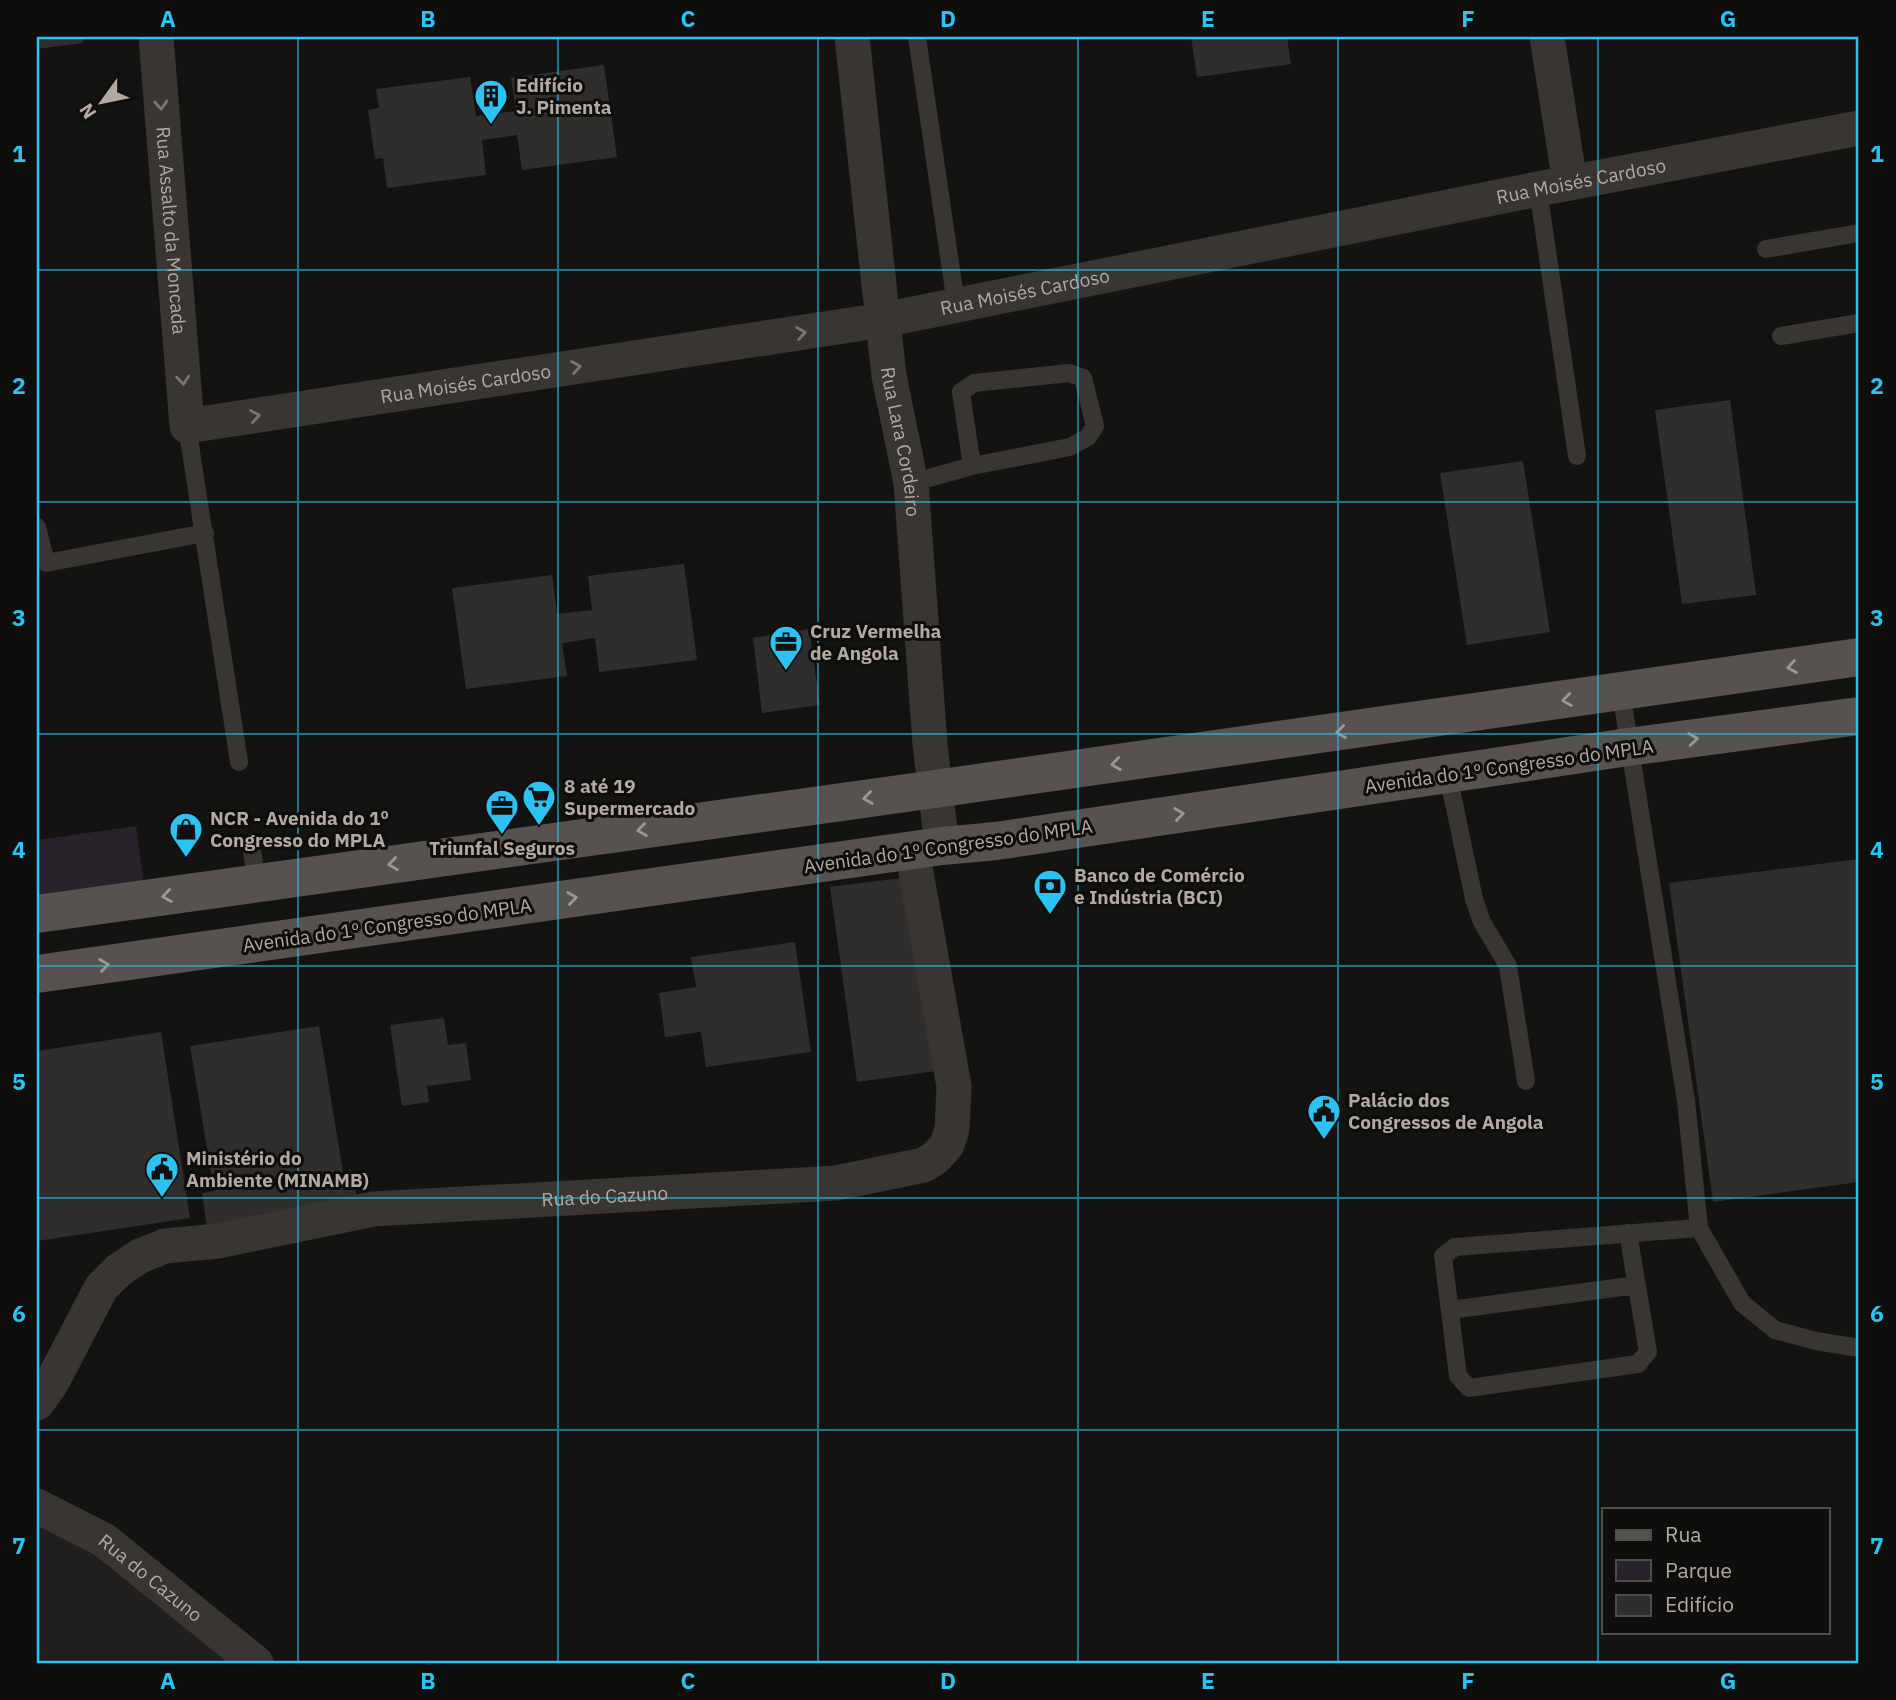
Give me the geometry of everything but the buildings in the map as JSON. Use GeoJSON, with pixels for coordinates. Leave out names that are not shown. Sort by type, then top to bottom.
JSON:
{"type":"FeatureCollection","features":[{"type":"Feature","properties":{"kind":"main road"},"geometry":{"type":"LineString","coordinates":[[37,914],[255,867],[935,789],[1859,657]]}},
{"type":"Feature","properties":{"kind":"main road","name":"Avenida do 1º Congresso do MPLA"},"geometry":{"type":"LineString","coordinates":[[37,974],[927,848],[996,841],[1628,747],[1859,716]]}},
{"type":"Feature","properties":{"kind":"street","name":"Rua Assalto da Moncada"},"geometry":{"type":"LineString","coordinates":[[156,37],[187,426]]}},
{"type":"Feature","properties":{"kind":"street","name":"Rua Lara Cordeiro"},"geometry":{"type":"LineString","coordinates":[[852,37],[889,376],[911,483],[935,789],[927,848]]}},
{"type":"Feature","properties":{"kind":"street"},"geometry":{"type":"LineString","coordinates":[[1546,37],[1554,186]]}},
{"type":"Feature","properties":{"kind":"street","name":"Rua Moisés Cardoso"},"geometry":{"type":"LineString","coordinates":[[187,426],[883,320],[1859,128]]}},
{"type":"Feature","properties":{"kind":"street","name":"Rua do Cazuno"},"geometry":{"type":"LineString","coordinates":[[37,1403],[52,1382],[101,1288],[119,1270],[140,1256],[164,1246],[218,1241],[373,1209],[836,1183],[924,1165],[947,1145],[952,1129],[954,1086],[927,848]]}},
{"type":"Feature","properties":{"kind":"street","name":"Rua do Cazuno"},"geometry":{"type":"LineString","coordinates":[[37,1506],[104,1540],[256,1663]]}},
{"type":"Feature","properties":{"kind":"lane"},"geometry":{"type":"LineString","coordinates":[[917,37],[956,304]]}},
{"type":"Feature","properties":{"kind":"lane"},"geometry":{"type":"LineString","coordinates":[[1554,186],[1577,456]]}},
{"type":"Feature","properties":{"kind":"lane"},"geometry":{"type":"LineString","coordinates":[[1766,249],[1859,233]]}},
{"type":"Feature","properties":{"kind":"lane"},"geometry":{"type":"LineString","coordinates":[[1781,336],[1859,323]]}},
{"type":"Feature","properties":{"kind":"lane"},"geometry":{"type":"LineString","coordinates":[[911,483],[972,466],[1070,447],[1088,437],[1095,426],[1083,378],[1069,373],[974,383],[967,387],[961,392],[972,466]]}},
{"type":"Feature","properties":{"kind":"lane"},"geometry":{"type":"LineString","coordinates":[[187,426],[239,762]]}},
{"type":"Feature","properties":{"kind":"lane"},"geometry":{"type":"LineString","coordinates":[[37,527],[46,563],[205,533]]}},
{"type":"Feature","properties":{"kind":"lane"},"geometry":{"type":"LineString","coordinates":[[1621,692],[1686,1101],[1699,1228],[1742,1303],[1775,1329],[1816,1341],[1859,1348]]}},
{"type":"Feature","properties":{"kind":"lane"},"geometry":{"type":"LineString","coordinates":[[1448,775],[1474,899],[1482,922],[1508,966],[1526,1082]]}},
{"type":"Feature","properties":{"kind":"lane"},"geometry":{"type":"LineString","coordinates":[[1628,1234],[1648,1352],[1638,1364],[1469,1388],[1458,1376],[1443,1256],[1455,1247],[1699,1228]]}},
{"type":"Feature","properties":{"kind":"lane"},"geometry":{"type":"LineString","coordinates":[[1450,1310],[1637,1284]]}},
{"type":"Feature","properties":{"kind":"shaded area"},"geometry":{"type":"Polygon","coordinates":[[[37,1506],[256,1663],[37,1663],[37,1506]]]}},
{"type":"Feature","properties":{"kind":"green space"},"geometry":{"type":"Polygon","coordinates":[[[136,826],[146,899],[37,914],[37,840],[136,826]]]}},
{"type":"Feature","properties":{"kind":"place","name":"Edifício J. Pimenta"},"geometry":{"type":"Point","coordinates":[491,126]}},
{"type":"Feature","properties":{"kind":"place","name":"Cruz Vermelha de Angola"},"geometry":{"type":"Point","coordinates":[786,672]}},
{"type":"Feature","properties":{"kind":"place","name":"8 até 19 Supermercado"},"geometry":{"type":"Point","coordinates":[539,827]}},
{"type":"Feature","properties":{"kind":"place","name":"Triunfal Seguros"},"geometry":{"type":"Point","coordinates":[502,836]}},
{"type":"Feature","properties":{"kind":"place","name":"NCR - Avenida do 1º Congresso do MPLA"},"geometry":{"type":"Point","coordinates":[186,859]}},
{"type":"Feature","properties":{"kind":"place","name":"Banco de Comércio e Indústria (BCI)"},"geometry":{"type":"Point","coordinates":[1050,916]}},
{"type":"Feature","properties":{"kind":"place","name":"Palácio dos Congressos de Angola"},"geometry":{"type":"Point","coordinates":[1324,1141]}},
{"type":"Feature","properties":{"kind":"place","name":"Ministério do Ambiente (MINAMB)"},"geometry":{"type":"Point","coordinates":[162,1199]}}]}
